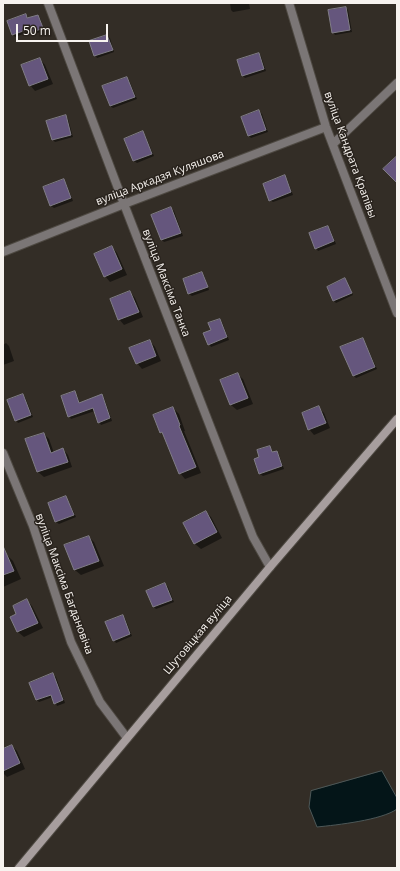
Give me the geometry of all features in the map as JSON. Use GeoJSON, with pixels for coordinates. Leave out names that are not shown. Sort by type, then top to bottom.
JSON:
{"type":"FeatureCollection","features":[{"type":"Feature","properties":{"kind":"main road","name":"Шутовіцкая вуліца"},"geometry":{"type":"LineString","coordinates":[[19,868],[270,567],[397,419]]}},
{"type":"Feature","properties":{"kind":"street","name":"вуліца Максіма Танка"},"geometry":{"type":"LineString","coordinates":[[48,3],[253,537],[270,567]]}},
{"type":"Feature","properties":{"kind":"street","name":"вуліца Кандрата Крапівы"},"geometry":{"type":"LineString","coordinates":[[289,3],[326,126],[397,313]]}},
{"type":"Feature","properties":{"kind":"street"},"geometry":{"type":"LineString","coordinates":[[333,144],[397,83]]}},
{"type":"Feature","properties":{"kind":"street","name":"вуліца Аркадзя Куляшова"},"geometry":{"type":"LineString","coordinates":[[3,252],[326,126]]}},
{"type":"Feature","properties":{"kind":"street","name":"вуліца Максіма Багдановіча"},"geometry":{"type":"LineString","coordinates":[[3,453],[32,526],[71,642],[100,702],[127,738]]}},
{"type":"Feature","properties":{"kind":"shaded area"},"geometry":{"type":"Polygon","coordinates":[[[382,771],[397,798],[397,809],[390,813],[370,819],[317,827],[309,807],[311,791],[382,771]]]}},
{"type":"Feature","properties":{"kind":"building"},"geometry":{"type":"Polygon","coordinates":[[[346,7],[350,30],[332,33],[328,10],[346,7]]]}},
{"type":"Feature","properties":{"kind":"building"},"geometry":{"type":"Polygon","coordinates":[[[26,14],[27,18],[38,15],[43,28],[31,33],[29,29],[12,35],[7,21],[26,14]]]}},
{"type":"Feature","properties":{"kind":"building"},"geometry":{"type":"Polygon","coordinates":[[[107,35],[113,50],[94,56],[89,41],[107,35]]]}},
{"type":"Feature","properties":{"kind":"building"},"geometry":{"type":"Polygon","coordinates":[[[259,53],[264,69],[242,76],[237,60],[259,53]]]}},
{"type":"Feature","properties":{"kind":"building"},"geometry":{"type":"Polygon","coordinates":[[[40,58],[48,79],[29,86],[21,65],[40,58]]]}},
{"type":"Feature","properties":{"kind":"building"},"geometry":{"type":"Polygon","coordinates":[[[127,77],[135,97],[110,106],[102,86],[127,77]]]}},
{"type":"Feature","properties":{"kind":"building"},"geometry":{"type":"Polygon","coordinates":[[[259,110],[266,130],[248,136],[241,117],[259,110]]]}},
{"type":"Feature","properties":{"kind":"building"},"geometry":{"type":"Polygon","coordinates":[[[66,115],[71,135],[52,140],[46,121],[66,115]]]}},
{"type":"Feature","properties":{"kind":"building"},"geometry":{"type":"Polygon","coordinates":[[[143,131],[152,154],[133,161],[124,139],[143,131]]]}},
{"type":"Feature","properties":{"kind":"building"},"geometry":{"type":"Polygon","coordinates":[[[397,156],[397,183],[383,169],[397,156]]]}},
{"type":"Feature","properties":{"kind":"building"},"geometry":{"type":"Polygon","coordinates":[[[285,175],[291,192],[269,201],[263,184],[285,175]]]}},
{"type":"Feature","properties":{"kind":"building"},"geometry":{"type":"Polygon","coordinates":[[[64,179],[71,198],[50,206],[43,187],[64,179]]]}},
{"type":"Feature","properties":{"kind":"building"},"geometry":{"type":"Polygon","coordinates":[[[171,207],[181,233],[161,240],[151,215],[171,207]]]}},
{"type":"Feature","properties":{"kind":"building"},"geometry":{"type":"Polygon","coordinates":[[[328,226],[334,241],[315,249],[309,233],[328,226]]]}},
{"type":"Feature","properties":{"kind":"building"},"geometry":{"type":"Polygon","coordinates":[[[112,246],[122,269],[104,277],[94,254],[112,246]]]}},
{"type":"Feature","properties":{"kind":"building"},"geometry":{"type":"Polygon","coordinates":[[[202,272],[208,287],[188,294],[183,279],[202,272]]]}},
{"type":"Feature","properties":{"kind":"building"},"geometry":{"type":"Polygon","coordinates":[[[345,278],[352,293],[333,301],[327,287],[345,278]]]}},
{"type":"Feature","properties":{"kind":"building"},"geometry":{"type":"Polygon","coordinates":[[[130,291],[139,312],[118,320],[110,299],[130,291]]]}},
{"type":"Feature","properties":{"kind":"building"},"geometry":{"type":"Polygon","coordinates":[[[220,319],[227,337],[208,345],[203,333],[211,330],[208,323],[220,319]]]}},
{"type":"Feature","properties":{"kind":"building"},"geometry":{"type":"Polygon","coordinates":[[[363,338],[375,367],[353,376],[340,347],[363,338]]]}},
{"type":"Feature","properties":{"kind":"building"},"geometry":{"type":"Polygon","coordinates":[[[150,340],[156,356],[136,364],[129,348],[150,340]]]}},
{"type":"Feature","properties":{"kind":"building"},"geometry":{"type":"Polygon","coordinates":[[[238,373],[248,398],[230,405],[220,380],[238,373]]]}},
{"type":"Feature","properties":{"kind":"building"},"geometry":{"type":"Polygon","coordinates":[[[75,391],[79,403],[102,394],[110,418],[98,423],[93,408],[68,417],[61,396],[75,391]]]}},
{"type":"Feature","properties":{"kind":"building"},"geometry":{"type":"Polygon","coordinates":[[[23,394],[31,415],[15,421],[7,400],[23,394]]]}},
{"type":"Feature","properties":{"kind":"building"},"geometry":{"type":"Polygon","coordinates":[[[319,406],[326,423],[308,430],[302,413],[319,406]]]}},
{"type":"Feature","properties":{"kind":"building"},"geometry":{"type":"Polygon","coordinates":[[[173,407],[196,467],[179,474],[162,432],[160,433],[153,415],[173,407]]]}},
{"type":"Feature","properties":{"kind":"building"},"geometry":{"type":"Polygon","coordinates":[[[44,433],[51,453],[63,448],[68,462],[37,472],[25,439],[44,433]]]}},
{"type":"Feature","properties":{"kind":"building"},"geometry":{"type":"Polygon","coordinates":[[[270,446],[272,452],[277,451],[282,466],[259,474],[254,459],[259,457],[257,450],[270,446]]]}},
{"type":"Feature","properties":{"kind":"building"},"geometry":{"type":"Polygon","coordinates":[[[66,496],[74,515],[55,522],[48,503],[66,496]]]}},
{"type":"Feature","properties":{"kind":"building"},"geometry":{"type":"Polygon","coordinates":[[[206,511],[217,532],[194,544],[183,523],[206,511]]]}},
{"type":"Feature","properties":{"kind":"building"},"geometry":{"type":"Polygon","coordinates":[[[89,536],[99,561],[74,570],[64,545],[89,536]]]}},
{"type":"Feature","properties":{"kind":"building"},"geometry":{"type":"Polygon","coordinates":[[[3,546],[14,571],[3,575],[3,546]]]}},
{"type":"Feature","properties":{"kind":"building"},"geometry":{"type":"Polygon","coordinates":[[[165,583],[172,600],[153,607],[146,591],[165,583]]]}},
{"type":"Feature","properties":{"kind":"building"},"geometry":{"type":"Polygon","coordinates":[[[27,599],[38,623],[17,632],[10,617],[16,614],[13,606],[27,599]]]}},
{"type":"Feature","properties":{"kind":"building"},"geometry":{"type":"Polygon","coordinates":[[[123,615],[130,634],[113,641],[105,622],[123,615]]]}},
{"type":"Feature","properties":{"kind":"building"},"geometry":{"type":"Polygon","coordinates":[[[53,673],[63,700],[54,704],[51,695],[36,700],[29,683],[53,673]]]}},
{"type":"Feature","properties":{"kind":"building"},"geometry":{"type":"Polygon","coordinates":[[[12,745],[20,763],[3,771],[3,749],[12,745]]]}}]}
